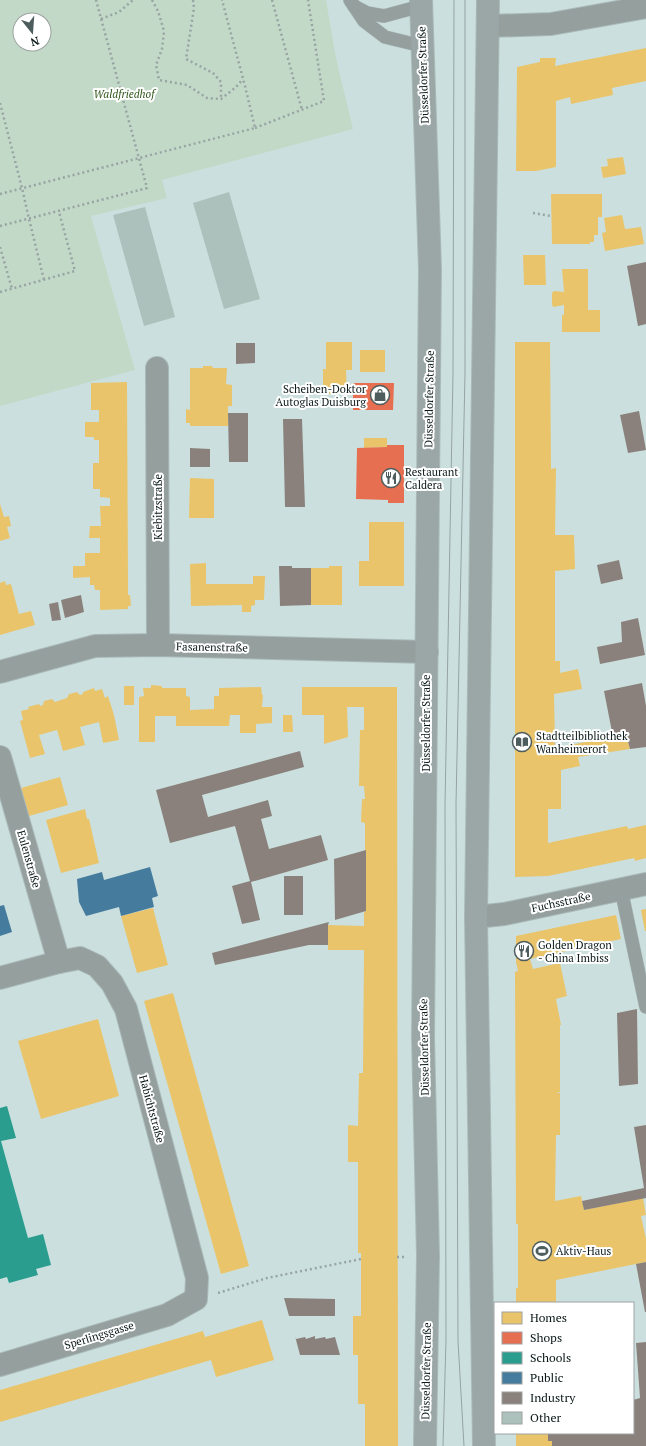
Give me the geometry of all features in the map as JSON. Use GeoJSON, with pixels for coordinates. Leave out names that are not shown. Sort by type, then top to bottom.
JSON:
{"type":"FeatureCollection","features":[{"type":"Feature","properties":{"kind":"main road"},"geometry":{"type":"LineString","coordinates":[[484,1446],[476,917],[489,26],[488,0]]}},
{"type":"Feature","properties":{"kind":"main road","name":"Düsseldorfer Straße"},"geometry":{"type":"LineString","coordinates":[[421,3],[430,269],[423,1037],[428,1256],[425,1446]]}},
{"type":"Feature","properties":{"kind":"street"},"geometry":{"type":"LineString","coordinates":[[489,26],[551,24],[646,7]]}},
{"type":"Feature","properties":{"kind":"street","name":"Kiebitzstraße"},"geometry":{"type":"LineString","coordinates":[[157,368],[158,645]]}},
{"type":"Feature","properties":{"kind":"street","name":"Fasanenstraße"},"geometry":{"type":"LineString","coordinates":[[0,672],[95,646],[158,645],[427,652]]}},
{"type":"Feature","properties":{"kind":"street","name":"Eulenstraße"},"geometry":{"type":"LineString","coordinates":[[0,757],[59,962]]}},
{"type":"Feature","properties":{"kind":"street","name":"Fuchsstraße"},"geometry":{"type":"LineString","coordinates":[[476,917],[504,914],[646,884]]}},
{"type":"Feature","properties":{"kind":"street","name":"Habichtstraße"},"geometry":{"type":"LineString","coordinates":[[0,978],[59,962],[80,958],[97,966],[112,983],[126,1009],[197,1278],[196,1299]]}},
{"type":"Feature","properties":{"kind":"street","name":"Sperlingsgasse"},"geometry":{"type":"LineString","coordinates":[[0,1365],[167,1315],[196,1299]]}},
{"type":"Feature","properties":{"kind":"lane"},"geometry":{"type":"LineString","coordinates":[[351,3],[367,13],[384,16],[421,3]]}},
{"type":"Feature","properties":{"kind":"lane"},"geometry":{"type":"LineString","coordinates":[[351,3],[364,21],[385,37],[422,46]]}},
{"type":"Feature","properties":{"kind":"lane"},"geometry":{"type":"LineString","coordinates":[[621,889],[646,1007]]}},
{"type":"Feature","properties":{"kind":"path"},"geometry":{"type":"LineString","coordinates":[[0,226],[147,188],[96,0]]}},
{"type":"Feature","properties":{"kind":"path"},"geometry":{"type":"LineString","coordinates":[[101,19],[119,12],[133,0]]}},
{"type":"Feature","properties":{"kind":"path"},"geometry":{"type":"LineString","coordinates":[[152,0],[158,11],[164,31],[162,49],[156,65],[159,80],[187,85],[207,98],[221,99],[244,79]]}},
{"type":"Feature","properties":{"kind":"path"},"geometry":{"type":"LineString","coordinates":[[193,0],[194,8],[186,59],[214,73],[221,82],[221,99]]}},
{"type":"Feature","properties":{"kind":"path"},"geometry":{"type":"LineString","coordinates":[[222,0],[244,79],[255,128]]}},
{"type":"Feature","properties":{"kind":"path"},"geometry":{"type":"LineString","coordinates":[[272,0],[302,110]]}},
{"type":"Feature","properties":{"kind":"path"},"geometry":{"type":"LineString","coordinates":[[0,194],[255,128],[324,101],[308,0]]}},
{"type":"Feature","properties":{"kind":"path"},"geometry":{"type":"LineString","coordinates":[[0,103],[44,280]]}},
{"type":"Feature","properties":{"kind":"path"},"geometry":{"type":"LineString","coordinates":[[0,292],[75,272],[58,212]]}},
{"type":"Feature","properties":{"kind":"path"},"geometry":{"type":"LineString","coordinates":[[533,213],[551,216]]}},
{"type":"Feature","properties":{"kind":"path"},"geometry":{"type":"LineString","coordinates":[[0,247],[12,289]]}},
{"type":"Feature","properties":{"kind":"path"},"geometry":{"type":"LineString","coordinates":[[196,1299],[267,1278],[361,1259]]}},
{"type":"Feature","properties":{"kind":"green space","name":"Waldfriedhof"},"geometry":{"type":"Polygon","coordinates":[[[0,0],[326,0],[336,58],[353,129],[162,180],[167,198],[91,216],[135,370],[0,406],[0,0]]]}},
{"type":"Feature","properties":{"kind":"building: Homes"},"geometry":{"type":"Polygon","coordinates":[[[646,48],[646,81],[612,88],[613,95],[571,104],[570,97],[556,101],[556,167],[536,171],[516,171],[517,67],[540,62],[540,58],[556,58],[555,66],[646,48]]]}},
{"type":"Feature","properties":{"kind":"building: Homes"},"geometry":{"type":"Polygon","coordinates":[[[623,157],[626,174],[603,178],[601,167],[608,166],[607,159],[623,157]]]}},
{"type":"Feature","properties":{"kind":"building: Homes"},"geometry":{"type":"Polygon","coordinates":[[[551,194],[602,194],[602,217],[598,217],[598,235],[594,235],[594,242],[590,242],[590,244],[552,244],[551,194]]]}},
{"type":"Feature","properties":{"kind":"building: Homes"},"geometry":{"type":"Polygon","coordinates":[[[622,215],[625,229],[641,227],[644,244],[605,251],[602,233],[606,232],[604,218],[622,215]]]}},
{"type":"Feature","properties":{"kind":"building: Homes"},"geometry":{"type":"Polygon","coordinates":[[[523,255],[545,255],[546,285],[524,285],[523,255]]]}},
{"type":"Feature","properties":{"kind":"building: Homes"},"geometry":{"type":"Polygon","coordinates":[[[562,269],[588,269],[588,310],[600,310],[600,332],[562,332],[562,315],[564,315],[564,305],[553,307],[552,293],[554,291],[564,292],[562,269]]]}},
{"type":"Feature","properties":{"kind":"building: Homes"},"geometry":{"type":"Polygon","coordinates":[[[326,342],[352,342],[352,370],[346,370],[347,394],[323,394],[323,369],[326,369],[326,342]]]}},
{"type":"Feature","properties":{"kind":"building: Homes"},"geometry":{"type":"Polygon","coordinates":[[[515,342],[550,342],[551,469],[556,468],[555,535],[574,535],[575,569],[555,571],[555,661],[560,661],[560,673],[578,669],[582,689],[554,694],[555,748],[626,734],[630,749],[578,757],[580,766],[561,770],[561,809],[548,809],[548,843],[627,826],[628,829],[646,825],[646,858],[635,861],[634,858],[548,876],[515,877],[515,342]]]}},
{"type":"Feature","properties":{"kind":"building: Homes"},"geometry":{"type":"Polygon","coordinates":[[[360,350],[385,350],[385,372],[360,372],[360,350]]]}},
{"type":"Feature","properties":{"kind":"building: Homes"},"geometry":{"type":"Polygon","coordinates":[[[203,366],[227,368],[226,384],[232,385],[232,406],[228,406],[228,426],[190,426],[190,423],[186,423],[186,409],[190,410],[190,368],[203,368],[203,366]]]}},
{"type":"Feature","properties":{"kind":"building: Homes"},"geometry":{"type":"Polygon","coordinates":[[[127,382],[128,595],[130,595],[131,606],[128,606],[128,609],[100,610],[100,590],[95,590],[94,585],[90,585],[90,577],[73,578],[73,566],[85,566],[85,553],[100,553],[100,538],[89,538],[90,526],[101,526],[100,506],[110,506],[110,498],[100,497],[100,489],[93,489],[93,463],[99,463],[99,440],[94,440],[94,437],[85,437],[85,422],[99,422],[99,410],[91,410],[91,383],[127,382]]]}},
{"type":"Feature","properties":{"kind":"building: Homes"},"geometry":{"type":"Polygon","coordinates":[[[364,438],[387,438],[387,447],[364,448],[364,438]]]}},
{"type":"Feature","properties":{"kind":"building: Homes"},"geometry":{"type":"Polygon","coordinates":[[[190,478],[214,479],[214,518],[189,518],[190,478]]]}},
{"type":"Feature","properties":{"kind":"building: Homes"},"geometry":{"type":"Polygon","coordinates":[[[0,504],[4,517],[9,516],[11,526],[7,527],[10,538],[0,541],[0,504]]]}},
{"type":"Feature","properties":{"kind":"building: Homes"},"geometry":{"type":"Polygon","coordinates":[[[369,522],[404,522],[404,586],[359,586],[359,561],[369,561],[369,522]]]}},
{"type":"Feature","properties":{"kind":"building: Homes"},"geometry":{"type":"Polygon","coordinates":[[[206,563],[206,584],[253,584],[253,576],[265,576],[264,600],[255,600],[255,605],[251,606],[251,612],[242,612],[242,605],[191,606],[190,564],[206,563]]]}},
{"type":"Feature","properties":{"kind":"building: Homes"},"geometry":{"type":"Polygon","coordinates":[[[329,566],[342,566],[342,605],[311,605],[311,568],[329,568],[329,566]]]}},
{"type":"Feature","properties":{"kind":"building: Homes"},"geometry":{"type":"Polygon","coordinates":[[[5,581],[6,585],[11,584],[19,614],[31,611],[35,625],[0,635],[0,583],[5,581]]]}},
{"type":"Feature","properties":{"kind":"building: Homes"},"geometry":{"type":"Polygon","coordinates":[[[151,685],[162,686],[162,688],[186,688],[186,696],[190,697],[190,710],[214,709],[214,696],[219,696],[219,688],[261,687],[263,695],[262,707],[272,707],[272,723],[256,724],[256,733],[240,733],[240,715],[230,715],[229,726],[176,726],[176,716],[155,716],[155,742],[139,742],[139,697],[144,696],[143,688],[151,688],[151,685]]]}},
{"type":"Feature","properties":{"kind":"building: Homes"},"geometry":{"type":"Polygon","coordinates":[[[124,686],[134,686],[134,705],[124,705],[124,686]]]}},
{"type":"Feature","properties":{"kind":"building: Homes"},"geometry":{"type":"Polygon","coordinates":[[[302,687],[397,687],[398,1446],[365,1446],[365,1404],[358,1404],[358,1355],[353,1355],[353,1316],[361,1316],[361,1253],[358,1253],[358,1162],[348,1162],[348,1125],[358,1126],[359,1073],[363,1073],[364,950],[328,950],[328,925],[364,926],[364,912],[366,911],[366,850],[365,823],[361,822],[362,799],[365,799],[364,786],[359,786],[360,730],[364,730],[364,707],[347,707],[348,737],[324,744],[324,715],[302,715],[302,687]]]}},
{"type":"Feature","properties":{"kind":"building: Homes"},"geometry":{"type":"Polygon","coordinates":[[[94,688],[95,691],[102,689],[105,698],[108,696],[114,715],[119,740],[103,743],[99,722],[80,727],[85,745],[63,751],[57,730],[39,735],[45,754],[30,758],[20,721],[23,720],[21,711],[39,704],[40,706],[43,705],[44,701],[52,699],[55,702],[67,698],[69,694],[77,692],[80,695],[83,694],[83,692],[94,688]]]}},
{"type":"Feature","properties":{"kind":"building: Homes"},"geometry":{"type":"Polygon","coordinates":[[[283,715],[292,715],[293,732],[283,732],[283,715]]]}},
{"type":"Feature","properties":{"kind":"building: Homes"},"geometry":{"type":"Polygon","coordinates":[[[60,777],[68,805],[29,816],[21,788],[60,777]]]}},
{"type":"Feature","properties":{"kind":"building: Homes"},"geometry":{"type":"Polygon","coordinates":[[[85,809],[87,819],[89,819],[99,863],[61,873],[46,820],[85,809]]]}},
{"type":"Feature","properties":{"kind":"building: Homes"},"geometry":{"type":"Polygon","coordinates":[[[153,908],[168,965],[137,973],[121,916],[153,908]]]}},
{"type":"Feature","properties":{"kind":"building: Homes"},"geometry":{"type":"Polygon","coordinates":[[[646,909],[646,931],[645,931],[641,910],[646,909]]]}},
{"type":"Feature","properties":{"kind":"building: Homes"},"geometry":{"type":"Polygon","coordinates":[[[616,915],[621,939],[530,959],[533,969],[560,963],[567,996],[556,999],[561,1025],[560,1092],[556,1092],[560,1093],[560,1135],[556,1135],[555,1201],[581,1196],[584,1210],[643,1198],[646,1215],[641,1216],[646,1239],[646,1262],[556,1280],[556,1302],[516,1302],[516,1288],[518,1288],[518,1224],[516,1224],[515,972],[518,971],[516,962],[516,936],[616,915]]]}},
{"type":"Feature","properties":{"kind":"building: Homes"},"geometry":{"type":"Polygon","coordinates":[[[173,993],[249,1266],[221,1274],[144,1001],[173,993]]]}},
{"type":"Feature","properties":{"kind":"building: Homes"},"geometry":{"type":"Polygon","coordinates":[[[98,1019],[119,1096],[41,1119],[18,1041],[98,1019]]]}},
{"type":"Feature","properties":{"kind":"building: Homes"},"geometry":{"type":"Polygon","coordinates":[[[262,1320],[274,1360],[216,1377],[211,1360],[0,1422],[0,1390],[203,1331],[205,1337],[262,1320]]]}},
{"type":"Feature","properties":{"kind":"building: Homes"},"geometry":{"type":"Polygon","coordinates":[[[516,1434],[548,1434],[548,1441],[552,1441],[552,1446],[516,1446],[516,1434]]]}},
{"type":"Feature","properties":{"kind":"building: Shops"},"geometry":{"type":"Polygon","coordinates":[[[353,383],[394,383],[393,410],[353,410],[353,383]]]}},
{"type":"Feature","properties":{"kind":"building: Shops"},"geometry":{"type":"Polygon","coordinates":[[[387,445],[404,445],[404,503],[388,503],[388,500],[356,499],[357,448],[387,447],[387,445]]]}},
{"type":"Feature","properties":{"kind":"building: Schools"},"geometry":{"type":"Polygon","coordinates":[[[7,1106],[16,1138],[1,1141],[28,1238],[43,1234],[51,1265],[36,1269],[38,1275],[9,1283],[7,1277],[0,1279],[0,1108],[7,1106]]]}},
{"type":"Feature","properties":{"kind":"building: Public"},"geometry":{"type":"Polygon","coordinates":[[[150,867],[158,896],[152,898],[154,907],[121,916],[119,907],[86,916],[79,902],[77,879],[102,872],[104,880],[150,867]]]}},
{"type":"Feature","properties":{"kind":"building: Public"},"geometry":{"type":"Polygon","coordinates":[[[4,905],[12,932],[0,936],[0,906],[4,905]]]}},
{"type":"Feature","properties":{"kind":"building: Industry"},"geometry":{"type":"Polygon","coordinates":[[[646,262],[646,324],[638,326],[627,266],[646,262]]]}},
{"type":"Feature","properties":{"kind":"building: Industry"},"geometry":{"type":"Polygon","coordinates":[[[236,343],[255,343],[255,363],[236,364],[236,343]]]}},
{"type":"Feature","properties":{"kind":"building: Industry"},"geometry":{"type":"Polygon","coordinates":[[[639,411],[646,450],[628,453],[620,415],[639,411]]]}},
{"type":"Feature","properties":{"kind":"building: Industry"},"geometry":{"type":"Polygon","coordinates":[[[228,413],[248,413],[248,462],[229,462],[228,413]]]}},
{"type":"Feature","properties":{"kind":"building: Industry"},"geometry":{"type":"Polygon","coordinates":[[[283,419],[302,419],[305,507],[285,507],[283,419]]]}},
{"type":"Feature","properties":{"kind":"building: Industry"},"geometry":{"type":"Polygon","coordinates":[[[190,448],[210,449],[210,467],[190,467],[190,448]]]}},
{"type":"Feature","properties":{"kind":"building: Industry"},"geometry":{"type":"Polygon","coordinates":[[[619,560],[623,579],[601,584],[597,565],[619,560]]]}},
{"type":"Feature","properties":{"kind":"building: Industry"},"geometry":{"type":"Polygon","coordinates":[[[279,566],[311,568],[311,605],[280,606],[279,566]]]}},
{"type":"Feature","properties":{"kind":"building: Industry"},"geometry":{"type":"Polygon","coordinates":[[[81,595],[84,612],[65,618],[61,600],[81,595]]]}},
{"type":"Feature","properties":{"kind":"building: Industry"},"geometry":{"type":"Polygon","coordinates":[[[58,602],[61,620],[52,621],[49,604],[58,602]]]}},
{"type":"Feature","properties":{"kind":"building: Industry"},"geometry":{"type":"Polygon","coordinates":[[[638,618],[645,655],[600,664],[597,647],[622,642],[621,622],[638,618]]]}},
{"type":"Feature","properties":{"kind":"building: Industry"},"geometry":{"type":"Polygon","coordinates":[[[642,683],[646,706],[646,747],[630,749],[626,734],[613,737],[604,691],[642,683]]]}},
{"type":"Feature","properties":{"kind":"building: Industry"},"geometry":{"type":"Polygon","coordinates":[[[300,751],[304,767],[202,795],[208,817],[268,800],[272,816],[261,819],[269,849],[321,835],[328,860],[251,882],[260,920],[242,924],[232,886],[250,881],[235,826],[170,843],[156,790],[300,751]]]}},
{"type":"Feature","properties":{"kind":"building: Industry"},"geometry":{"type":"Polygon","coordinates":[[[366,850],[366,911],[335,920],[334,859],[366,850]]]}},
{"type":"Feature","properties":{"kind":"building: Industry"},"geometry":{"type":"Polygon","coordinates":[[[284,876],[303,876],[303,915],[284,915],[284,876]]]}},
{"type":"Feature","properties":{"kind":"building: Industry"},"geometry":{"type":"Polygon","coordinates":[[[329,922],[328,945],[309,945],[215,965],[212,953],[329,922]]]}},
{"type":"Feature","properties":{"kind":"building: Industry"},"geometry":{"type":"Polygon","coordinates":[[[637,1009],[638,1084],[619,1086],[617,1013],[637,1009]]]}},
{"type":"Feature","properties":{"kind":"building: Industry"},"geometry":{"type":"Polygon","coordinates":[[[646,1125],[646,1198],[584,1210],[582,1201],[644,1188],[634,1127],[646,1125]]]}},
{"type":"Feature","properties":{"kind":"building: Industry"},"geometry":{"type":"Polygon","coordinates":[[[646,1262],[646,1312],[645,1312],[636,1264],[646,1262]]]}},
{"type":"Feature","properties":{"kind":"building: Industry"},"geometry":{"type":"Polygon","coordinates":[[[284,1298],[335,1299],[335,1316],[289,1316],[284,1298]]]}},
{"type":"Feature","properties":{"kind":"building: Industry"},"geometry":{"type":"Polygon","coordinates":[[[295,1336],[296,1339],[305,1337],[306,1339],[315,1336],[315,1339],[335,1337],[340,1355],[300,1355],[295,1336]]]}},
{"type":"Feature","properties":{"kind":"building: Industry"},"geometry":{"type":"Polygon","coordinates":[[[646,1342],[646,1446],[552,1446],[552,1441],[548,1441],[548,1434],[634,1434],[634,1400],[640,1398],[636,1343],[646,1342]]]}},
{"type":"Feature","properties":{"kind":"building: Other"},"geometry":{"type":"Polygon","coordinates":[[[229,192],[260,299],[224,309],[193,203],[229,192]]]}},
{"type":"Feature","properties":{"kind":"building: Other"},"geometry":{"type":"Polygon","coordinates":[[[145,207],[175,317],[144,326],[113,215],[145,207]]]}},
{"type":"Feature","properties":{"kind":"tram line"},"geometry":{"type":"LineString","coordinates":[[443,1446],[446,1340],[445,805],[453,373],[454,0]]}},
{"type":"Feature","properties":{"kind":"tram line"},"geometry":{"type":"LineString","coordinates":[[464,1446],[458,1341],[456,804],[465,373],[465,0]]}},
{"type":"Feature","properties":{"kind":"place","name":"Scheiben-Doktor Autoglas Duisburg"},"geometry":{"type":"Point","coordinates":[380,395]}},
{"type":"Feature","properties":{"kind":"place","name":"Restaurant Caldera"},"geometry":{"type":"Point","coordinates":[391,478]}},
{"type":"Feature","properties":{"kind":"place","name":"Stadtteilbibliothek Wanheimerort"},"geometry":{"type":"Point","coordinates":[522,742]}},
{"type":"Feature","properties":{"kind":"place","name":"Golden Dragon - China Imbiss"},"geometry":{"type":"Point","coordinates":[524,951]}},
{"type":"Feature","properties":{"kind":"place","name":"Aktiv-Haus"},"geometry":{"type":"Point","coordinates":[542,1251]}}]}
